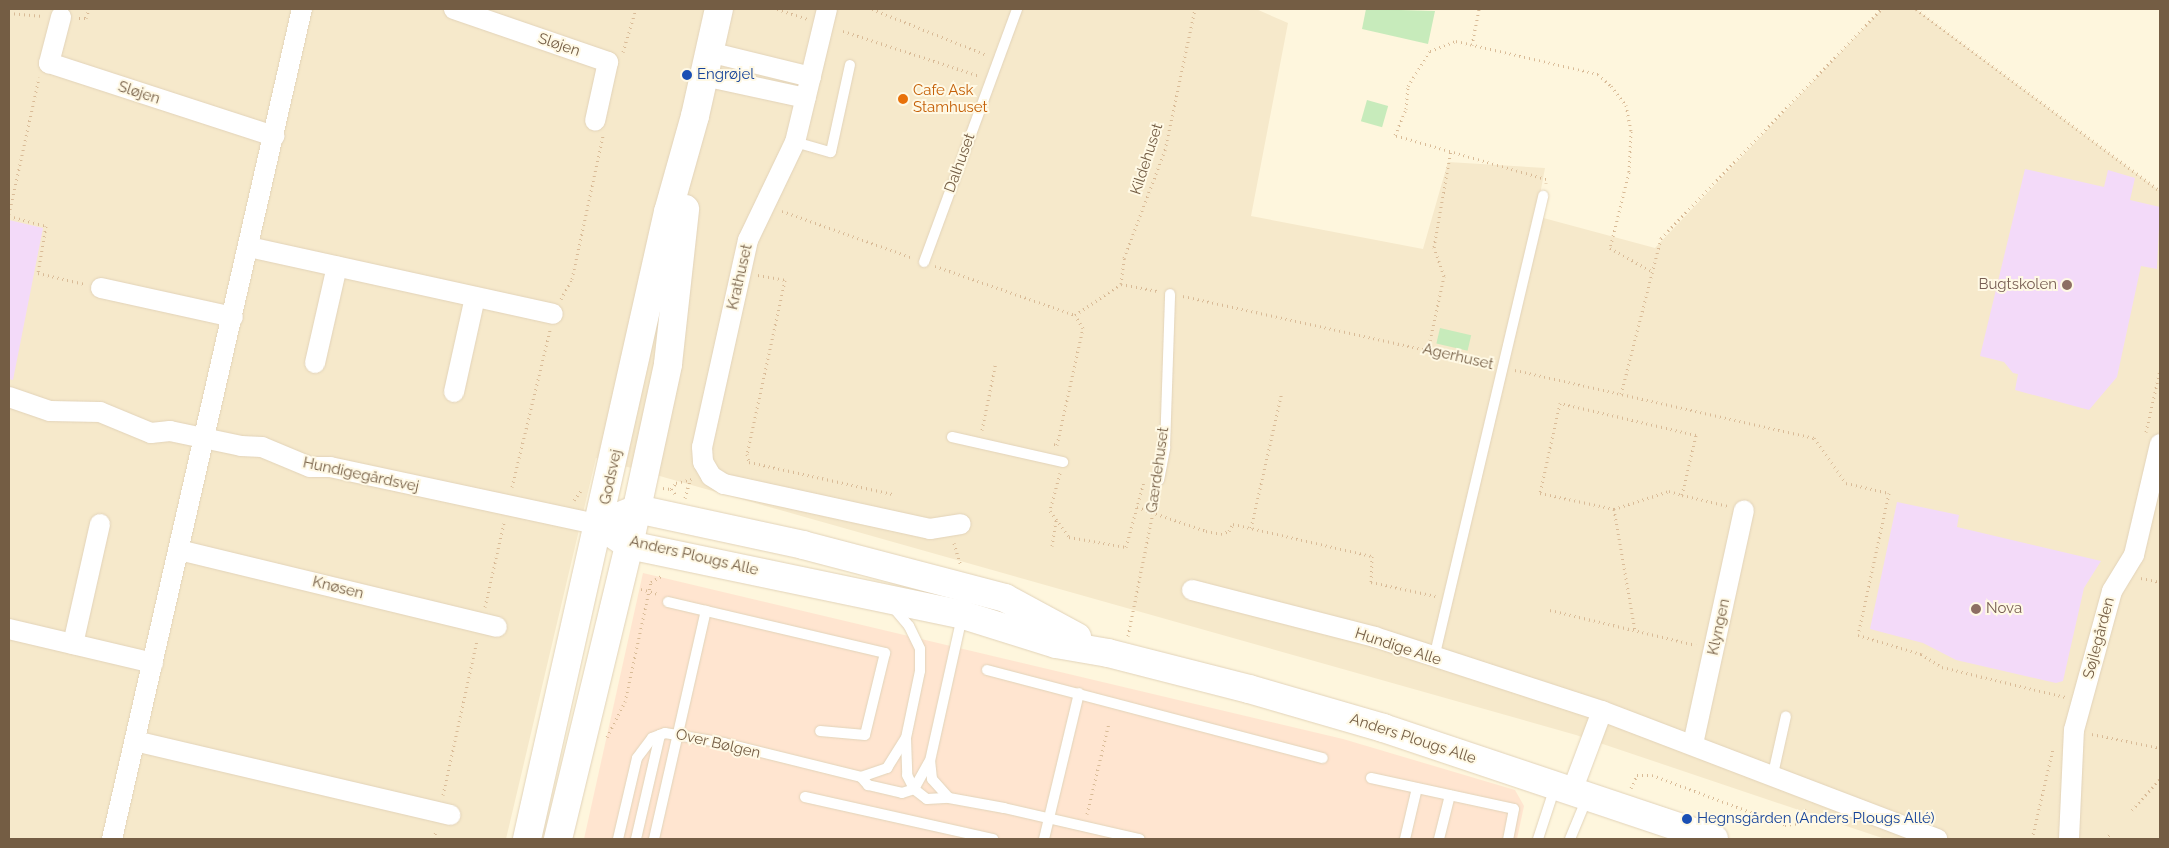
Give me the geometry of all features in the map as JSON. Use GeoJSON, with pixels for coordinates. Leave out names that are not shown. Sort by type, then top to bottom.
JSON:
{"type":"FeatureCollection","features":[{"type":"Feature","properties":{"kind":"street"},"geometry":{"type":"LineString","coordinates":[[112,839],[302,9]]}},
{"type":"Feature","properties":{"kind":"street","name":"Sløjen"},"geometry":{"type":"LineString","coordinates":[[454,9],[608,62]]}},
{"type":"Feature","properties":{"kind":"street","name":"Godsvej"},"geometry":{"type":"LineString","coordinates":[[527,839],[600,526],[668,212],[695,116],[719,9]]}},
{"type":"Feature","properties":{"kind":"street","name":"Krathuset"},"geometry":{"type":"LineString","coordinates":[[827,9],[795,142],[748,240],[702,447],[703,462],[711,476],[724,484],[930,529],[956,525]]}},
{"type":"Feature","properties":{"kind":"street"},"geometry":{"type":"LineString","coordinates":[[49,63],[60,17]]}},
{"type":"Feature","properties":{"kind":"street"},"geometry":{"type":"LineString","coordinates":[[595,121],[608,62]]}},
{"type":"Feature","properties":{"kind":"street","name":"Sløjen"},"geometry":{"type":"LineString","coordinates":[[49,63],[274,136]]}},
{"type":"Feature","properties":{"kind":"street"},"geometry":{"type":"LineString","coordinates":[[706,64],[811,77]]}},
{"type":"Feature","properties":{"kind":"street"},"geometry":{"type":"LineString","coordinates":[[706,64],[806,98]]}},
{"type":"Feature","properties":{"kind":"street","name":"Godsvej"},"geometry":{"type":"LineString","coordinates":[[558,839],[629,545],[668,364],[695,116]]}},
{"type":"Feature","properties":{"kind":"street"},"geometry":{"type":"LineString","coordinates":[[248,246],[554,314]]}},
{"type":"Feature","properties":{"kind":"street"},"geometry":{"type":"LineString","coordinates":[[315,363],[337,266]]}},
{"type":"Feature","properties":{"kind":"street"},"geometry":{"type":"LineString","coordinates":[[101,288],[232,317]]}},
{"type":"Feature","properties":{"kind":"street"},"geometry":{"type":"LineString","coordinates":[[454,392],[476,297]]}},
{"type":"Feature","properties":{"kind":"street","name":"Hundigegårdsvej"},"geometry":{"type":"LineString","coordinates":[[9,397],[50,411],[100,412],[151,433],[170,431],[241,446],[262,446],[310,467],[330,467],[600,526]]}},
{"type":"Feature","properties":{"kind":"street","name":"Søjlegården"},"geometry":{"type":"LineString","coordinates":[[2069,839],[2074,730],[2112,591],[2134,555],[2153,439]]}},
{"type":"Feature","properties":{"kind":"street","name":"Anders Plougs Alle"},"geometry":{"type":"LineString","coordinates":[[600,526],[637,509],[803,545],[962,598],[1056,644],[1117,648],[1374,725],[1714,839]]}},
{"type":"Feature","properties":{"kind":"street","name":"Klyngen"},"geometry":{"type":"LineString","coordinates":[[1693,744],[1744,510]]}},
{"type":"Feature","properties":{"kind":"street"},"geometry":{"type":"LineString","coordinates":[[73,644],[100,524]]}},
{"type":"Feature","properties":{"kind":"street","name":"Anders Plougs Alle"},"geometry":{"type":"LineString","coordinates":[[600,526],[629,545],[887,599],[962,598]]}},
{"type":"Feature","properties":{"kind":"street","name":"Knøsen"},"geometry":{"type":"LineString","coordinates":[[179,550],[489,625]]}},
{"type":"Feature","properties":{"kind":"street","name":"Hundige Alle"},"geometry":{"type":"LineString","coordinates":[[1192,590],[1374,637],[1602,711],[1773,774],[1937,839]]}},
{"type":"Feature","properties":{"kind":"street"},"geometry":{"type":"LineString","coordinates":[[9,629],[153,663]]}},
{"type":"Feature","properties":{"kind":"street"},"geometry":{"type":"LineString","coordinates":[[1572,791],[1602,711]]}},
{"type":"Feature","properties":{"kind":"street"},"geometry":{"type":"LineString","coordinates":[[135,741],[445,813]]}},
{"type":"Feature","properties":{"kind":"lane","name":"Dalhuset"},"geometry":{"type":"LineString","coordinates":[[924,262],[1018,9]]}},
{"type":"Feature","properties":{"kind":"lane"},"geometry":{"type":"LineString","coordinates":[[795,142],[831,152],[850,65]]}},
{"type":"Feature","properties":{"kind":"lane"},"geometry":{"type":"LineString","coordinates":[[1502,367],[1543,196]]}},
{"type":"Feature","properties":{"kind":"lane","name":"Gærdehuset"},"geometry":{"type":"LineString","coordinates":[[1160,480],[1165,448],[1170,294]]}},
{"type":"Feature","properties":{"kind":"lane","name":"Agerhuset"},"geometry":{"type":"LineString","coordinates":[[1434,658],[1502,367]]}},
{"type":"Feature","properties":{"kind":"lane"},"geometry":{"type":"LineString","coordinates":[[952,437],[1063,462]]}},
{"type":"Feature","properties":{"kind":"lane"},"geometry":{"type":"LineString","coordinates":[[949,798],[932,779],[930,761],[962,598]]}},
{"type":"Feature","properties":{"kind":"lane"},"geometry":{"type":"LineString","coordinates":[[887,599],[909,626],[920,650],[920,671],[906,738],[907,775],[914,789],[927,799],[949,798],[1049,818],[1139,839]]}},
{"type":"Feature","properties":{"kind":"lane"},"geometry":{"type":"LineString","coordinates":[[668,602],[885,653],[865,735],[820,732]]}},
{"type":"Feature","properties":{"kind":"lane"},"geometry":{"type":"LineString","coordinates":[[654,839],[706,611]]}},
{"type":"Feature","properties":{"kind":"lane"},"geometry":{"type":"LineString","coordinates":[[987,670],[1323,758]]}},
{"type":"Feature","properties":{"kind":"lane"},"geometry":{"type":"LineString","coordinates":[[1044,839],[1079,693]]}},
{"type":"Feature","properties":{"kind":"lane"},"geometry":{"type":"LineString","coordinates":[[1773,774],[1786,716]]}},
{"type":"Feature","properties":{"kind":"lane","name":"Over Bølgen"},"geometry":{"type":"LineString","coordinates":[[618,839],[637,758],[644,746],[660,735],[678,733],[861,777],[868,785],[902,793],[914,789]]}},
{"type":"Feature","properties":{"kind":"lane"},"geometry":{"type":"LineString","coordinates":[[636,839],[660,735]]}},
{"type":"Feature","properties":{"kind":"lane"},"geometry":{"type":"LineString","coordinates":[[861,777],[887,768],[906,738]]}},
{"type":"Feature","properties":{"kind":"lane"},"geometry":{"type":"LineString","coordinates":[[914,789],[930,761]]}},
{"type":"Feature","properties":{"kind":"lane"},"geometry":{"type":"LineString","coordinates":[[1371,778],[1514,809],[1508,839]]}},
{"type":"Feature","properties":{"kind":"lane"},"geometry":{"type":"LineString","coordinates":[[1405,839],[1417,788]]}},
{"type":"Feature","properties":{"kind":"lane"},"geometry":{"type":"LineString","coordinates":[[1538,839],[1572,791]]}},
{"type":"Feature","properties":{"kind":"lane"},"geometry":{"type":"LineString","coordinates":[[1570,839],[1572,791]]}},
{"type":"Feature","properties":{"kind":"lane"},"geometry":{"type":"LineString","coordinates":[[1439,839],[1454,796]]}},
{"type":"Feature","properties":{"kind":"lane"},"geometry":{"type":"LineString","coordinates":[[805,797],[992,839]]}},
{"type":"Feature","properties":{"kind":"path"},"geometry":{"type":"LineString","coordinates":[[608,62],[625,51],[636,9]]}},
{"type":"Feature","properties":{"kind":"path"},"geometry":{"type":"LineString","coordinates":[[777,9],[810,20]]}},
{"type":"Feature","properties":{"kind":"path"},"geometry":{"type":"LineString","coordinates":[[872,9],[999,60]]}},
{"type":"Feature","properties":{"kind":"path","name":"Kildehuset"},"geometry":{"type":"LineString","coordinates":[[1121,284],[1124,258],[1165,150],[1195,9]]}},
{"type":"Feature","properties":{"kind":"path"},"geometry":{"type":"LineString","coordinates":[[1472,45],[1479,9]]}},
{"type":"Feature","properties":{"kind":"path"},"geometry":{"type":"LineString","coordinates":[[1620,394],[1661,238],[1881,9]]}},
{"type":"Feature","properties":{"kind":"path"},"geometry":{"type":"LineString","coordinates":[[1916,9],[2160,192]]}},
{"type":"Feature","properties":{"kind":"path"},"geometry":{"type":"LineString","coordinates":[[843,31],[991,80]]}},
{"type":"Feature","properties":{"kind":"path"},"geometry":{"type":"LineString","coordinates":[[1543,196],[1546,179],[1395,135],[1406,109],[1408,86],[1430,51],[1456,42],[1598,74],[1626,105],[1631,131],[1629,172],[1610,248],[1653,272]]}},
{"type":"Feature","properties":{"kind":"path"},"geometry":{"type":"LineString","coordinates":[[49,63],[42,68],[9,215],[46,226],[38,273],[101,288]]}},
{"type":"Feature","properties":{"kind":"path"},"geometry":{"type":"LineString","coordinates":[[434,839],[445,813],[489,625],[508,505],[554,314],[572,279],[604,131],[595,121]]}},
{"type":"Feature","properties":{"kind":"path"},"geometry":{"type":"LineString","coordinates":[[1428,350],[1444,276],[1434,248],[1450,150]]}},
{"type":"Feature","properties":{"kind":"path"},"geometry":{"type":"LineString","coordinates":[[765,204],[1075,315],[1083,328],[1057,445]]}},
{"type":"Feature","properties":{"kind":"path"},"geometry":{"type":"LineString","coordinates":[[741,271],[784,280],[747,454],[749,462],[892,494]]}},
{"type":"Feature","properties":{"kind":"path"},"geometry":{"type":"LineString","coordinates":[[1075,315],[1121,284]]}},
{"type":"Feature","properties":{"kind":"path","name":"Agerhuset"},"geometry":{"type":"LineString","coordinates":[[1121,284],[1502,367]]}},
{"type":"Feature","properties":{"kind":"path"},"geometry":{"type":"LineString","coordinates":[[982,431],[996,362]]}},
{"type":"Feature","properties":{"kind":"path"},"geometry":{"type":"LineString","coordinates":[[1502,367],[1814,438],[1846,484],[1889,493],[1858,635],[1920,654],[1942,667],[2065,695],[2063,705]]}},
{"type":"Feature","properties":{"kind":"path"},"geometry":{"type":"LineString","coordinates":[[2153,439],[2160,370]]}},
{"type":"Feature","properties":{"kind":"path"},"geometry":{"type":"LineString","coordinates":[[1251,528],[1282,392]]}},
{"type":"Feature","properties":{"kind":"path"},"geometry":{"type":"LineString","coordinates":[[1682,494],[1696,435],[1560,403],[1540,493],[1614,509],[1669,491],[1744,510]]}},
{"type":"Feature","properties":{"kind":"path"},"geometry":{"type":"LineString","coordinates":[[973,428],[991,432]]}},
{"type":"Feature","properties":{"kind":"path"},"geometry":{"type":"LineString","coordinates":[[1048,443],[1057,445],[1065,451],[1050,511],[1056,520],[1069,537],[1126,547],[1136,507],[1153,455],[1165,448]]}},
{"type":"Feature","properties":{"kind":"path"},"geometry":{"type":"LineString","coordinates":[[683,504],[690,480]]}},
{"type":"Feature","properties":{"kind":"path","name":"Gærdehuset"},"geometry":{"type":"LineString","coordinates":[[1117,648],[1160,480]]}},
{"type":"Feature","properties":{"kind":"path"},"geometry":{"type":"LineString","coordinates":[[1136,507],[1206,531],[1221,534],[1229,532],[1234,524],[1372,556],[1371,582],[1448,598]]}},
{"type":"Feature","properties":{"kind":"path"},"geometry":{"type":"LineString","coordinates":[[1614,509],[1635,630]]}},
{"type":"Feature","properties":{"kind":"path"},"geometry":{"type":"LineString","coordinates":[[1052,546],[1056,520]]}},
{"type":"Feature","properties":{"kind":"path"},"geometry":{"type":"LineString","coordinates":[[956,525],[962,598]]}},
{"type":"Feature","properties":{"kind":"path"},"geometry":{"type":"LineString","coordinates":[[604,742],[624,702],[650,590]]}},
{"type":"Feature","properties":{"kind":"path"},"geometry":{"type":"LineString","coordinates":[[1550,610],[1714,650]]}},
{"type":"Feature","properties":{"kind":"path"},"geometry":{"type":"LineString","coordinates":[[1087,815],[1108,723]]}},
{"type":"Feature","properties":{"kind":"path"},"geometry":{"type":"LineString","coordinates":[[2074,730],[2160,748]]}},
{"type":"Feature","properties":{"kind":"path"},"geometry":{"type":"LineString","coordinates":[[2032,839],[2054,743]]}},
{"type":"Feature","properties":{"kind":"path"},"geometry":{"type":"LineString","coordinates":[[1622,809],[1637,775],[1652,775],[1785,825],[1800,823],[1813,790]]}},
{"type":"Feature","properties":{"kind":"path"},"geometry":{"type":"LineString","coordinates":[[2132,810],[2160,779]]}},
{"type":"Feature","properties":{"kind":"path"},"geometry":{"type":"LineString","coordinates":[[2104,839],[2109,835]]}},
{"type":"Feature","properties":{"kind":"shaded area"},"geometry":{"type":"Polygon","coordinates":[[[9,9],[1256,9],[1288,23],[1251,216],[1423,249],[1448,162],[1545,168],[1536,216],[1655,248],[1882,9],[1916,9],[2160,191],[2160,839],[1885,839],[1576,735],[596,458],[506,839],[9,839],[9,9]]]}},
{"type":"Feature","properties":{"kind":"shaded area","name":"Bugtskolen"},"geometry":{"type":"Polygon","coordinates":[[[2025,169],[2104,187],[2108,170],[2135,178],[2130,200],[2160,207],[2157,269],[2141,266],[2117,377],[2089,410],[2015,390],[2018,374],[2013,373],[2004,362],[1980,356],[2025,169]]]}},
{"type":"Feature","properties":{"kind":"shaded area"},"geometry":{"type":"Polygon","coordinates":[[[9,220],[43,228],[13,380],[9,379],[9,220]]]}},
{"type":"Feature","properties":{"kind":"shaded area","name":"Nova"},"geometry":{"type":"Polygon","coordinates":[[[1897,502],[1959,515],[1957,527],[2101,561],[2084,588],[2063,681],[2056,683],[1956,660],[1923,643],[1870,629],[1897,502]]]}},
{"type":"Feature","properties":{"kind":"shaded area"},"geometry":{"type":"Polygon","coordinates":[[[643,573],[1343,739],[1515,790],[1524,806],[1517,839],[584,839],[643,573]]]}},
{"type":"Feature","properties":{"kind":"green space"},"geometry":{"type":"Polygon","coordinates":[[[1366,9],[1435,11],[1428,44],[1362,29],[1366,9]]]}},
{"type":"Feature","properties":{"kind":"green space"},"geometry":{"type":"Polygon","coordinates":[[[1367,100],[1388,106],[1382,127],[1361,121],[1367,100]]]}},
{"type":"Feature","properties":{"kind":"green space"},"geometry":{"type":"Polygon","coordinates":[[[1440,328],[1471,335],[1468,351],[1436,344],[1440,328]]]}},
{"type":"Feature","properties":{"kind":"place","name":"Engrøjel"},"geometry":{"type":"Point","coordinates":[687,75]}},
{"type":"Feature","properties":{"kind":"place","name":"Cafe Ask Stamhuset"},"geometry":{"type":"Point","coordinates":[903,99]}},
{"type":"Feature","properties":{"kind":"place","name":"Bugtskolen"},"geometry":{"type":"Point","coordinates":[2067,285]}},
{"type":"Feature","properties":{"kind":"place","name":"Nova"},"geometry":{"type":"Point","coordinates":[1976,609]}},
{"type":"Feature","properties":{"kind":"place","name":"Hegnsgården (Anders Plougs Allé)"},"geometry":{"type":"Point","coordinates":[1687,819]}}]}
